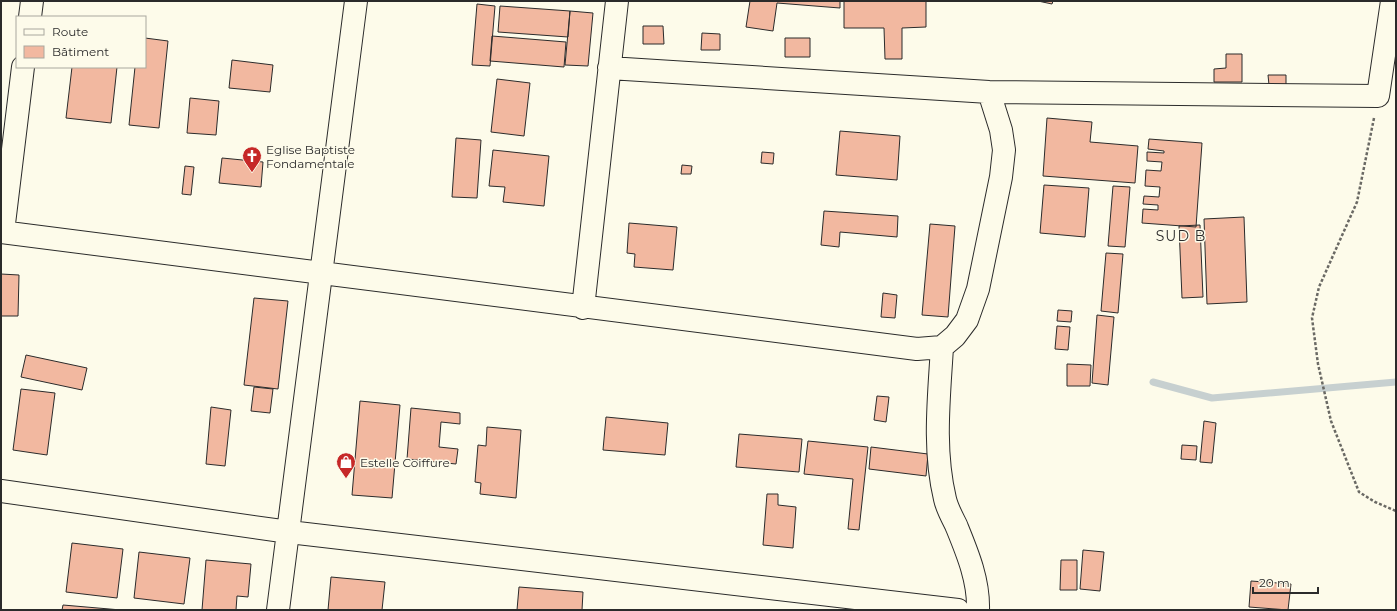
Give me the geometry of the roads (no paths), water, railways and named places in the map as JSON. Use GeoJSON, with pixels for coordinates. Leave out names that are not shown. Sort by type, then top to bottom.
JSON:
{"type":"FeatureCollection","features":[{"type":"Feature","properties":{"kind":"street"},"geometry":{"type":"LineString","coordinates":[[30,16],[32,1]]}},
{"type":"Feature","properties":{"kind":"street"},"geometry":{"type":"LineString","coordinates":[[278,610],[290,532],[356,1]]}},
{"type":"Feature","properties":{"kind":"street"},"geometry":{"type":"LineString","coordinates":[[583,308],[617,1]]}},
{"type":"Feature","properties":{"kind":"street"},"geometry":{"type":"LineString","coordinates":[[609,68],[989,92],[1378,96],[1392,1]]}},
{"type":"Feature","properties":{"kind":"street"},"geometry":{"type":"LineString","coordinates":[[23,68],[2,232],[917,350],[942,347],[955,336],[967,320],[978,289],[1002,177],[1003,143],[1001,130],[989,92]]}},
{"type":"Feature","properties":{"kind":"street"},"geometry":{"type":"LineString","coordinates":[[942,347],[938,441],[939,468],[946,501],[964,546],[977,585],[978,610]]}},
{"type":"Feature","properties":{"kind":"street"},"geometry":{"type":"LineString","coordinates":[[1,491],[290,532],[958,610]]}},
{"type":"Feature","properties":{"kind":"waterway"},"geometry":{"type":"LineString","coordinates":[[1153,382],[1212,398],[1396,382]]}},
{"type":"Feature","properties":{"kind":"place","name":"Eglise Baptiste Fondamentale"},"geometry":{"type":"Point","coordinates":[252,173]}},
{"type":"Feature","properties":{"kind":"place","name":"Estelle Coiffure"},"geometry":{"type":"Point","coordinates":[346,479]}},
{"type":"Feature","properties":{"kind":"district","name":"SUD B"},"geometry":{"type":"Point","coordinates":[1181,236]}}]}
